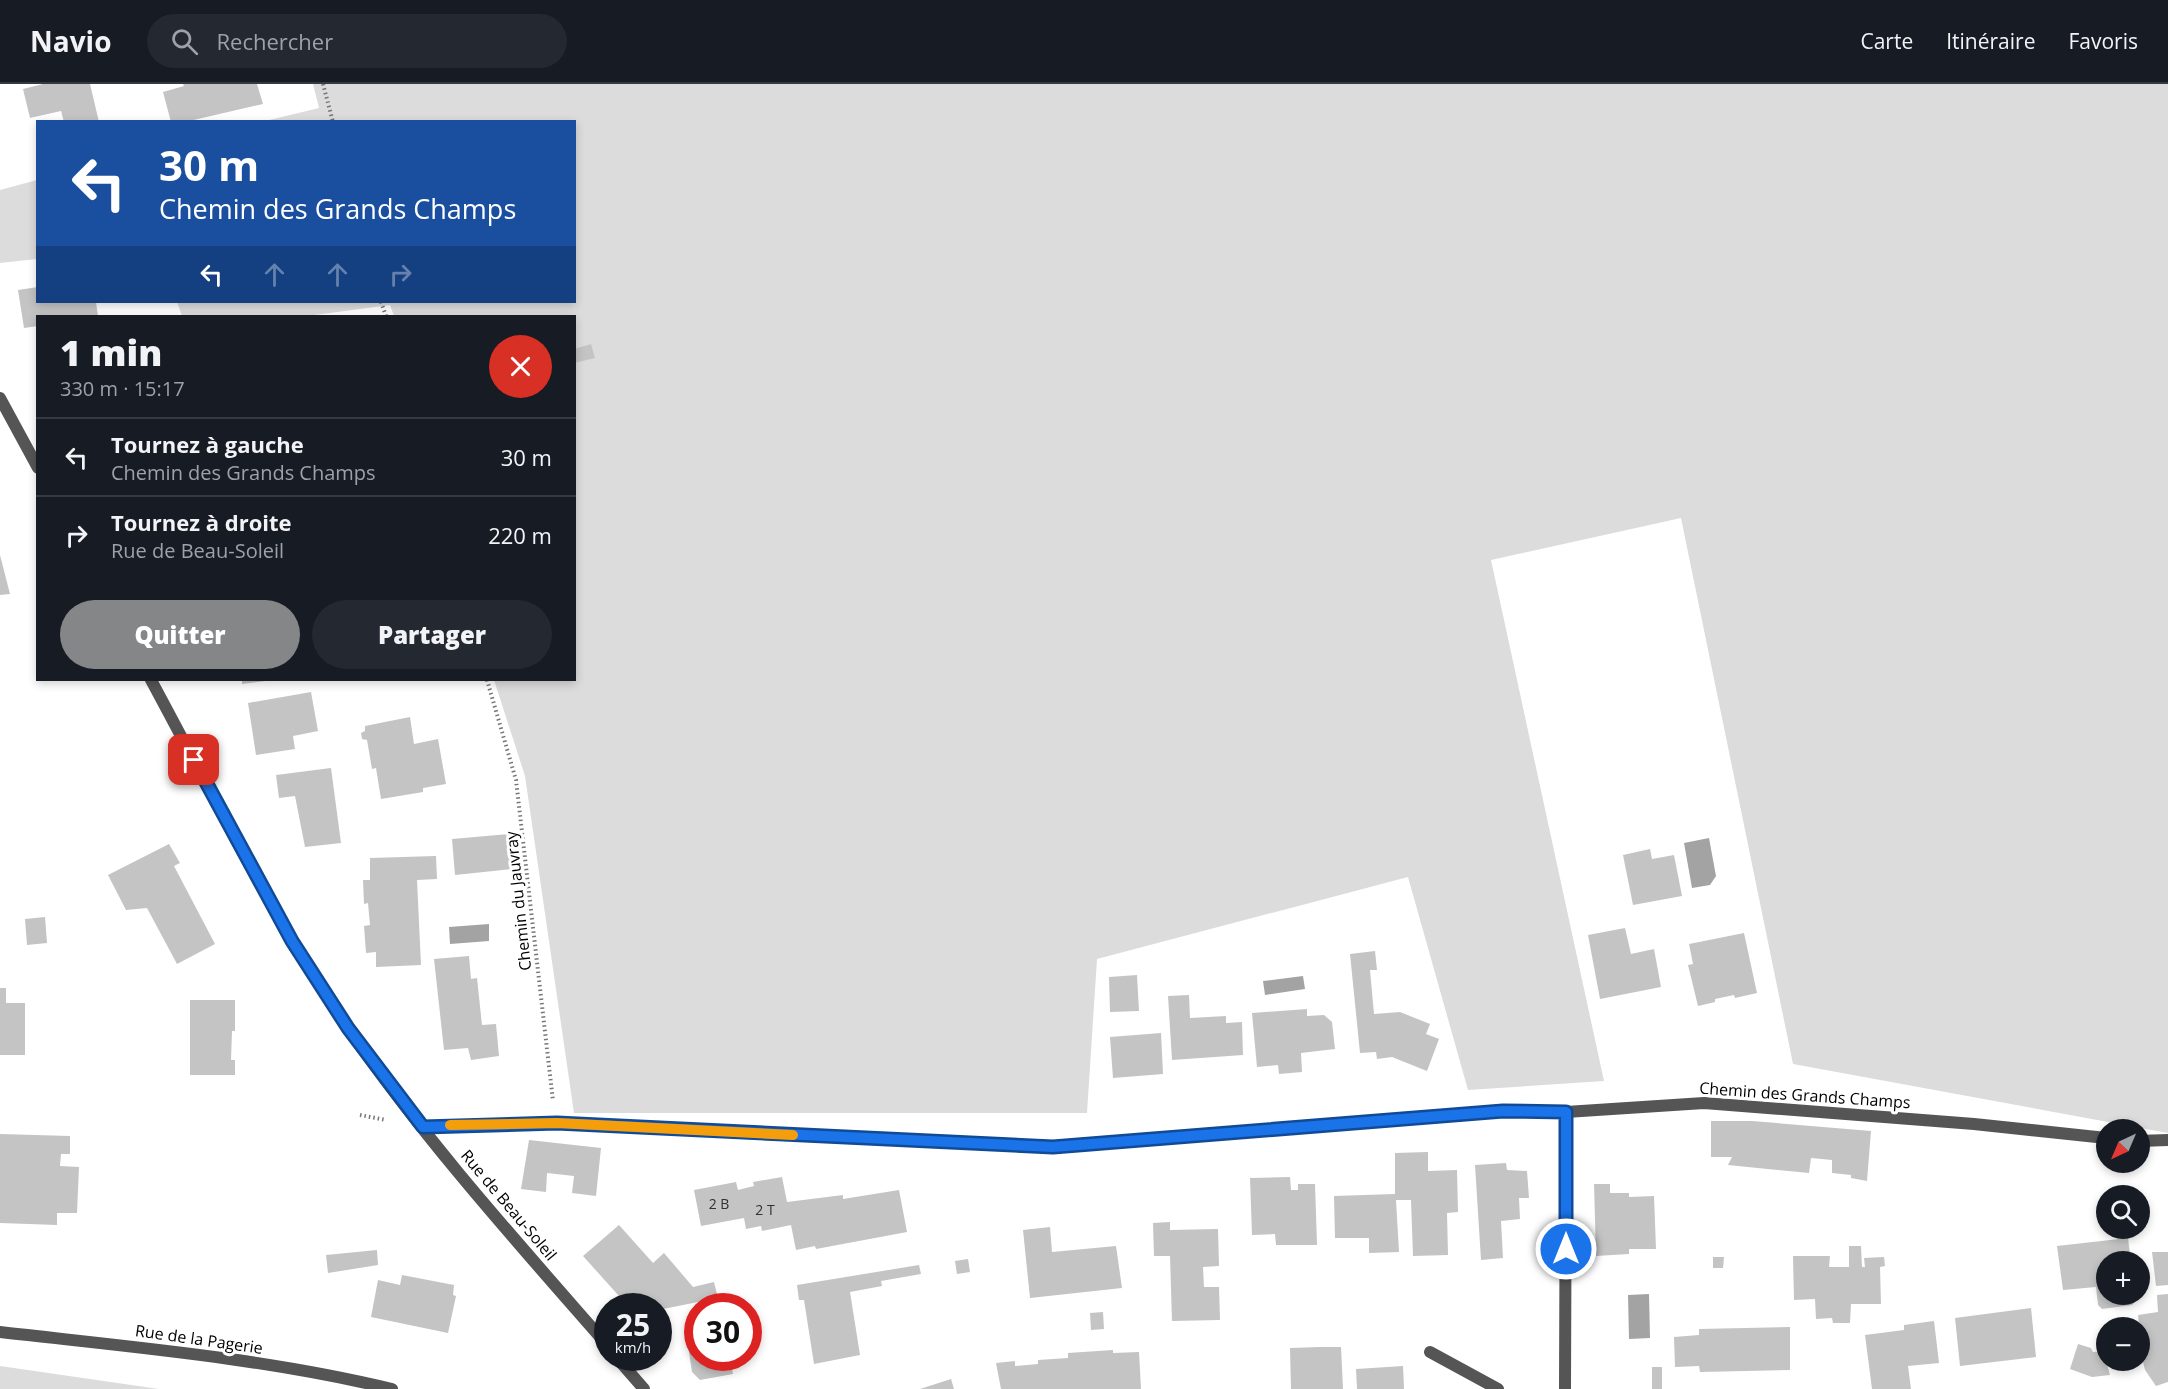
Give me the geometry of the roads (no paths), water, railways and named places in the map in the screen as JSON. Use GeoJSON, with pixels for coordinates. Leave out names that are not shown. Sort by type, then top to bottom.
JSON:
{"type":"FeatureCollection","features":[{"type":"Feature","properties":{"kind":"street"},"geometry":{"type":"LineString","coordinates":[[0,398],[36,464]]}},
{"type":"Feature","properties":{"kind":"street","name":"Rue de Beau-Soleil"},"geometry":{"type":"LineString","coordinates":[[152,681],[292,941],[348,1028],[423,1127],[594,1329]]}},
{"type":"Feature","properties":{"kind":"street","name":"Chemin des Grands Champs"},"geometry":{"type":"LineString","coordinates":[[423,1127],[557,1123],[1053,1147],[1503,1111],[1566,1112],[1704,1103],[1974,1124],[2096,1137]]}},
{"type":"Feature","properties":{"kind":"street"},"geometry":{"type":"LineString","coordinates":[[1565,1389],[1566,1112]]}},
{"type":"Feature","properties":{"kind":"street"},"geometry":{"type":"LineString","coordinates":[[2150,1141],[2168,1140]]}},
{"type":"Feature","properties":{"kind":"street","name":"Rue de la Pagerie"},"geometry":{"type":"LineString","coordinates":[[0,1332],[224,1358],[392,1389]]}},
{"type":"Feature","properties":{"kind":"street"},"geometry":{"type":"LineString","coordinates":[[1430,1352],[1498,1389]]}},
{"type":"Feature","properties":{"kind":"street"},"geometry":{"type":"LineString","coordinates":[[628,1371],[644,1389]]}}]}
